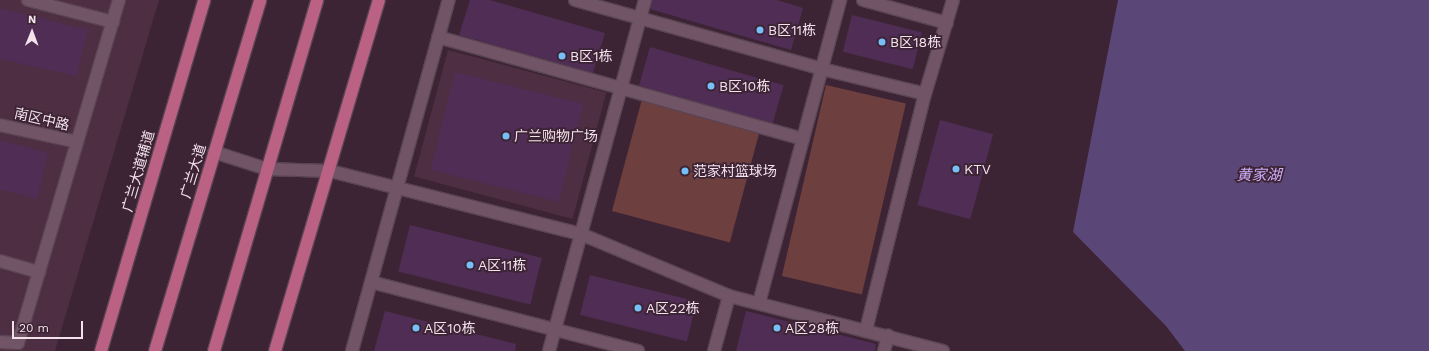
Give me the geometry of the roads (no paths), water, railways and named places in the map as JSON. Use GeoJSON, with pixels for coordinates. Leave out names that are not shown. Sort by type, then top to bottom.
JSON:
{"type":"FeatureCollection","features":[{"type":"Feature","properties":{"kind":"main road","name":"广兰大道辅道"},"geometry":{"type":"LineString","coordinates":[[100,351],[204,0]]}},
{"type":"Feature","properties":{"kind":"main road","name":"广兰大道"},"geometry":{"type":"LineString","coordinates":[[155,351],[260,0]]}},
{"type":"Feature","properties":{"kind":"main road"},"geometry":{"type":"LineString","coordinates":[[214,351],[317,0]]}},
{"type":"Feature","properties":{"kind":"main road"},"geometry":{"type":"LineString","coordinates":[[275,351],[330,171],[379,0]]}},
{"type":"Feature","properties":{"kind":"street"},"geometry":{"type":"LineString","coordinates":[[28,0],[113,22]]}},
{"type":"Feature","properties":{"kind":"street"},"geometry":{"type":"LineString","coordinates":[[0,342],[18,343],[119,0]]}},
{"type":"Feature","properties":{"kind":"street"},"geometry":{"type":"LineString","coordinates":[[352,351],[396,187],[449,0]]}},
{"type":"Feature","properties":{"kind":"street"},"geometry":{"type":"LineString","coordinates":[[575,0],[822,69],[925,94]]}},
{"type":"Feature","properties":{"kind":"street"},"geometry":{"type":"LineString","coordinates":[[549,351],[645,0]]}},
{"type":"Feature","properties":{"kind":"street"},"geometry":{"type":"LineString","coordinates":[[759,303],[840,0]]}},
{"type":"Feature","properties":{"kind":"street"},"geometry":{"type":"LineString","coordinates":[[863,0],[947,23]]}},
{"type":"Feature","properties":{"kind":"street"},"geometry":{"type":"LineString","coordinates":[[866,330],[925,94],[954,0]]}},
{"type":"Feature","properties":{"kind":"street"},"geometry":{"type":"LineString","coordinates":[[438,37],[803,138]]}},
{"type":"Feature","properties":{"kind":"street","name":"南区中路"},"geometry":{"type":"LineString","coordinates":[[0,125],[77,142]]}},
{"type":"Feature","properties":{"kind":"street"},"geometry":{"type":"LineString","coordinates":[[214,152],[267,169],[330,171],[581,234],[729,296],[943,351]]}},
{"type":"Feature","properties":{"kind":"street"},"geometry":{"type":"LineString","coordinates":[[0,261],[39,272]]}},
{"type":"Feature","properties":{"kind":"street"},"geometry":{"type":"LineString","coordinates":[[370,282],[638,351]]}},
{"type":"Feature","properties":{"kind":"street"},"geometry":{"type":"LineString","coordinates":[[714,351],[729,296]]}},
{"type":"Feature","properties":{"kind":"street"},"geometry":{"type":"LineString","coordinates":[[884,351],[888,336]]}},
{"type":"Feature","properties":{"kind":"water","name":"黄家湖"},"geometry":{"type":"Polygon","coordinates":[[[1118,0],[1429,0],[1429,351],[1185,351],[1166,326],[1073,232],[1118,0]]]}},
{"type":"Feature","properties":{"kind":"place","name":"B区11栋"},"geometry":{"type":"Point","coordinates":[760,30]}},
{"type":"Feature","properties":{"kind":"place","name":"B区18栋"},"geometry":{"type":"Point","coordinates":[882,42]}},
{"type":"Feature","properties":{"kind":"place","name":"B区1栋"},"geometry":{"type":"Point","coordinates":[562,56]}},
{"type":"Feature","properties":{"kind":"place","name":"B区10栋"},"geometry":{"type":"Point","coordinates":[711,86]}},
{"type":"Feature","properties":{"kind":"place","name":"广兰购物广场"},"geometry":{"type":"Point","coordinates":[506,136]}},
{"type":"Feature","properties":{"kind":"place","name":"KTV"},"geometry":{"type":"Point","coordinates":[956,169]}},
{"type":"Feature","properties":{"kind":"place","name":"范家村篮球场"},"geometry":{"type":"Point","coordinates":[685,171]}},
{"type":"Feature","properties":{"kind":"place","name":"A区11栋"},"geometry":{"type":"Point","coordinates":[470,265]}},
{"type":"Feature","properties":{"kind":"place","name":"A区22栋"},"geometry":{"type":"Point","coordinates":[638,308]}},
{"type":"Feature","properties":{"kind":"place","name":"A区10栋"},"geometry":{"type":"Point","coordinates":[416,328]}},
{"type":"Feature","properties":{"kind":"place","name":"A区28栋"},"geometry":{"type":"Point","coordinates":[777,328]}}]}
